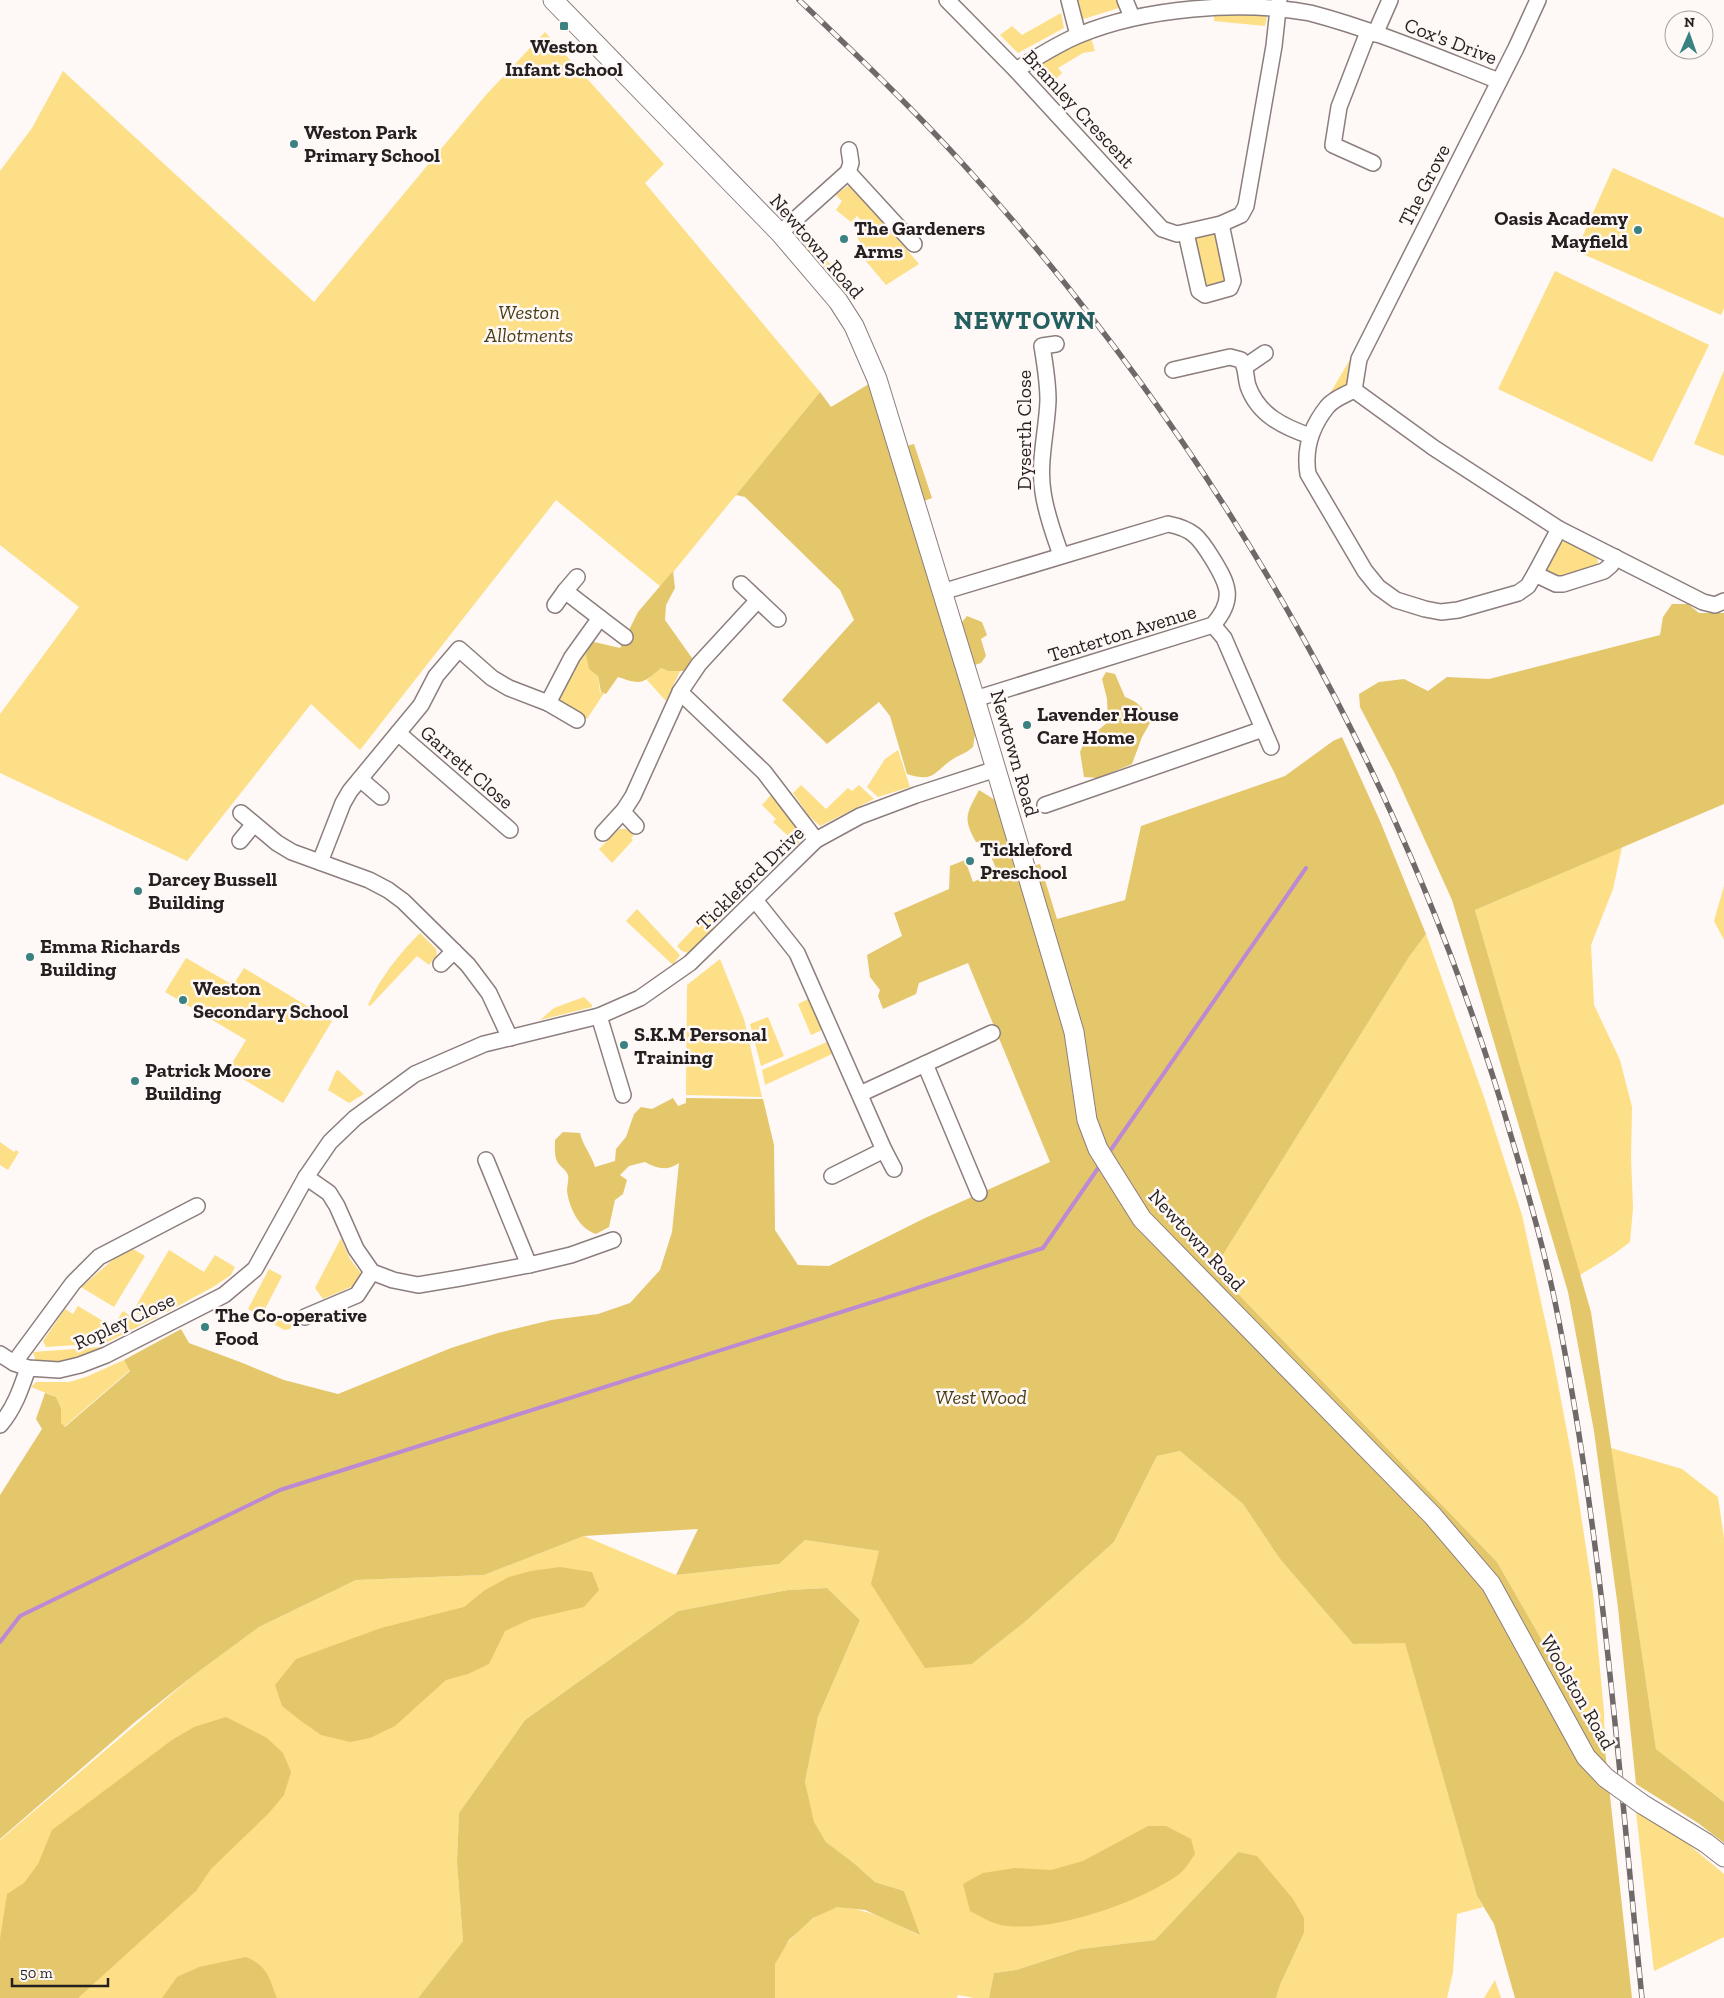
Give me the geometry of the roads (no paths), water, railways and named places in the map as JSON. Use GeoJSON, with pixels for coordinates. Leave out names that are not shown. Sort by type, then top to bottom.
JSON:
{"type":"FeatureCollection","features":[{"type":"Feature","properties":{"kind":"street","name":"Newtown Road"},"geometry":{"type":"LineString","coordinates":[[553,0],[780,233],[838,301],[862,342],[877,379],[976,699],[1074,1032],[1087,1120],[1098,1149],[1142,1219],[1432,1515],[1469,1559]]}},
{"type":"Feature","properties":{"kind":"street","name":"Bramley Crescent"},"geometry":{"type":"LineString","coordinates":[[947,0],[1016,70],[1162,230],[1177,234],[1221,224],[1241,215],[1246,206],[1274,46],[1278,4]]}},
{"type":"Feature","properties":{"kind":"street"},"geometry":{"type":"LineString","coordinates":[[1069,0],[1078,35]]}},
{"type":"Feature","properties":{"kind":"street"},"geometry":{"type":"LineString","coordinates":[[1125,0],[1132,17]]}},
{"type":"Feature","properties":{"kind":"street"},"geometry":{"type":"LineString","coordinates":[[1373,163],[1333,145],[1339,107],[1372,33],[1390,0]]}},
{"type":"Feature","properties":{"kind":"street","name":"The Grove"},"geometry":{"type":"LineString","coordinates":[[1354,390],[1359,359],[1538,0]]}},
{"type":"Feature","properties":{"kind":"street","name":"Cox's Drive"},"geometry":{"type":"LineString","coordinates":[[1016,70],[1078,35],[1132,17],[1161,11],[1208,6],[1278,4],[1372,33],[1499,81]]}},
{"type":"Feature","properties":{"kind":"street"},"geometry":{"type":"LineString","coordinates":[[780,233],[848,172],[851,163],[849,150]]}},
{"type":"Feature","properties":{"kind":"street"},"geometry":{"type":"LineString","coordinates":[[848,172],[914,244]]}},
{"type":"Feature","properties":{"kind":"street"},"geometry":{"type":"LineString","coordinates":[[1186,233],[1199,291],[1205,294],[1230,288],[1233,281],[1221,224]]}},
{"type":"Feature","properties":{"kind":"street","name":"Dyserth Close"},"geometry":{"type":"LineString","coordinates":[[1056,344],[1042,346],[1047,374],[1048,402],[1042,478],[1048,517],[1062,555]]}},
{"type":"Feature","properties":{"kind":"street"},"geometry":{"type":"LineString","coordinates":[[1246,366],[1265,353]]}},
{"type":"Feature","properties":{"kind":"street"},"geometry":{"type":"LineString","coordinates":[[1173,370],[1230,357],[1241,360],[1246,366],[1248,386],[1262,409],[1273,420],[1285,427],[1310,436]]}},
{"type":"Feature","properties":{"kind":"street"},"geometry":{"type":"LineString","coordinates":[[1559,529],[1528,586],[1518,593],[1458,610],[1441,612],[1425,610],[1396,600],[1378,587],[1365,572],[1308,474],[1306,448],[1310,436],[1327,406],[1354,390],[1434,448],[1559,529],[1703,602],[1715,604],[1724,601]]}},
{"type":"Feature","properties":{"kind":"street","name":"Tenterton Avenue"},"geometry":{"type":"LineString","coordinates":[[942,592],[1168,524],[1183,527],[1196,535],[1226,580],[1228,591],[1226,604],[1221,616],[1213,625],[976,699]]}},
{"type":"Feature","properties":{"kind":"street"},"geometry":{"type":"LineString","coordinates":[[1535,574],[1556,584],[1563,584],[1604,571],[1615,558]]}},
{"type":"Feature","properties":{"kind":"street"},"geometry":{"type":"LineString","coordinates":[[555,605],[576,577]]}},
{"type":"Feature","properties":{"kind":"street"},"geometry":{"type":"LineString","coordinates":[[741,584],[778,619]]}},
{"type":"Feature","properties":{"kind":"street"},"geometry":{"type":"LineString","coordinates":[[565,592],[625,637]]}},
{"type":"Feature","properties":{"kind":"street"},"geometry":{"type":"LineString","coordinates":[[603,833],[622,812],[633,796],[688,677],[758,600]]}},
{"type":"Feature","properties":{"kind":"street"},"geometry":{"type":"LineString","coordinates":[[548,703],[572,657],[600,618]]}},
{"type":"Feature","properties":{"kind":"street"},"geometry":{"type":"LineString","coordinates":[[1213,625],[1224,638],[1271,747]]}},
{"type":"Feature","properties":{"kind":"street"},"geometry":{"type":"LineString","coordinates":[[320,862],[343,803],[350,791],[398,734],[420,705],[436,676],[459,649],[492,678],[509,688],[548,703],[577,720]]}},
{"type":"Feature","properties":{"kind":"street"},"geometry":{"type":"LineString","coordinates":[[680,692],[764,772],[816,840]]}},
{"type":"Feature","properties":{"kind":"street"},"geometry":{"type":"LineString","coordinates":[[1045,805],[1263,729]]}},
{"type":"Feature","properties":{"kind":"street","name":"Garrett Close"},"geometry":{"type":"LineString","coordinates":[[398,734],[510,830]]}},
{"type":"Feature","properties":{"kind":"street","name":"Tickleford Drive"},"geometry":{"type":"LineString","coordinates":[[255,1269],[306,1177],[330,1142],[355,1118],[415,1074],[484,1044],[599,1016],[640,998],[679,972],[816,840],[860,816],[916,795],[996,769]]}},
{"type":"Feature","properties":{"kind":"street"},"geometry":{"type":"LineString","coordinates":[[360,779],[381,797]]}},
{"type":"Feature","properties":{"kind":"street"},"geometry":{"type":"LineString","coordinates":[[622,812],[636,826]]}},
{"type":"Feature","properties":{"kind":"street"},"geometry":{"type":"LineString","coordinates":[[241,813],[277,843],[292,852],[369,880],[403,901],[468,965],[489,993],[510,1038]]}},
{"type":"Feature","properties":{"kind":"street"},"geometry":{"type":"LineString","coordinates":[[240,841],[254,824]]}},
{"type":"Feature","properties":{"kind":"street"},"geometry":{"type":"LineString","coordinates":[[755,900],[797,952],[894,1169]]}},
{"type":"Feature","properties":{"kind":"street"},"geometry":{"type":"LineString","coordinates":[[441,964],[454,951]]}},
{"type":"Feature","properties":{"kind":"street"},"geometry":{"type":"LineString","coordinates":[[599,1016],[623,1094]]}},
{"type":"Feature","properties":{"kind":"street"},"geometry":{"type":"LineString","coordinates":[[860,1094],[992,1034]]}},
{"type":"Feature","properties":{"kind":"street"},"geometry":{"type":"LineString","coordinates":[[925,1064],[979,1193]]}},
{"type":"Feature","properties":{"kind":"street"},"geometry":{"type":"LineString","coordinates":[[832,1176],[884,1150]]}},
{"type":"Feature","properties":{"kind":"street"},"geometry":{"type":"LineString","coordinates":[[486,1160],[529,1265]]}},
{"type":"Feature","properties":{"kind":"street"},"geometry":{"type":"LineString","coordinates":[[306,1177],[329,1192],[356,1249],[372,1272],[393,1280],[418,1285],[529,1265],[571,1255],[585,1248],[613,1240]]}},
{"type":"Feature","properties":{"kind":"street"},"geometry":{"type":"LineString","coordinates":[[0,1426],[12,1409],[21,1389],[21,1366],[73,1283],[99,1257],[197,1206]]}},
{"type":"Feature","properties":{"kind":"street","name":"Ropley Close"},"geometry":{"type":"LineString","coordinates":[[0,1354],[21,1366],[59,1370],[80,1365],[106,1355],[224,1294],[255,1269]]}},
{"type":"Feature","properties":{"kind":"street"},"geometry":{"type":"LineString","coordinates":[[305,1317],[357,1295],[372,1272]]}},
{"type":"Feature","properties":{"kind":"street","name":"Woolston Road"},"geometry":{"type":"LineString","coordinates":[[1469,1559],[1491,1584],[1586,1757],[1606,1778],[1642,1804],[1706,1843],[1724,1857]]}},
{"type":"Feature","properties":{"kind":"waterway"},"geometry":{"type":"LineString","coordinates":[[1108,1154],[1306,868]]}},
{"type":"Feature","properties":{"kind":"waterway"},"geometry":{"type":"LineString","coordinates":[[0,1642],[20,1616],[280,1490],[1043,1248],[1101,1164]]}},
{"type":"Feature","properties":{"kind":"railway"},"geometry":{"type":"LineString","coordinates":[[799,0],[914,112],[980,183],[1070,289],[1153,400],[1231,516],[1301,635],[1365,758],[1422,884],[1472,1014],[1514,1146],[1554,1297],[1571,1384],[1597,1559],[1642,1998]]}},
{"type":"Feature","properties":{"kind":"place","name":"Weston Infant School"},"geometry":{"type":"Point","coordinates":[564,26]}},
{"type":"Feature","properties":{"kind":"place","name":"Weston Park Primary School"},"geometry":{"type":"Point","coordinates":[294,144]}},
{"type":"Feature","properties":{"kind":"place","name":"Oasis Academy Mayfield"},"geometry":{"type":"Point","coordinates":[1638,230]}},
{"type":"Feature","properties":{"kind":"place","name":"The Gardeners Arms"},"geometry":{"type":"Point","coordinates":[844,239]}},
{"type":"Feature","properties":{"kind":"place","name":"Lavender House Care Home"},"geometry":{"type":"Point","coordinates":[1027,725]}},
{"type":"Feature","properties":{"kind":"place","name":"Tickleford Preschool"},"geometry":{"type":"Point","coordinates":[970,861]}},
{"type":"Feature","properties":{"kind":"place","name":"Darcey Bussell Building"},"geometry":{"type":"Point","coordinates":[138,891]}},
{"type":"Feature","properties":{"kind":"place","name":"Emma Richards Building"},"geometry":{"type":"Point","coordinates":[30,957]}},
{"type":"Feature","properties":{"kind":"place","name":"Weston Secondary School"},"geometry":{"type":"Point","coordinates":[183,1000]}},
{"type":"Feature","properties":{"kind":"place","name":"S.K.M Personal Training"},"geometry":{"type":"Point","coordinates":[624,1045]}},
{"type":"Feature","properties":{"kind":"place","name":"Patrick Moore Building"},"geometry":{"type":"Point","coordinates":[135,1081]}},
{"type":"Feature","properties":{"kind":"place","name":"The Co-operative Food"},"geometry":{"type":"Point","coordinates":[205,1327]}},
{"type":"Feature","properties":{"kind":"district","name":"NEWTOWN"},"geometry":{"type":"Point","coordinates":[1025,320]}},
{"type":"Feature","properties":{"kind":"park label","name":"Weston Allotments"},"geometry":{"type":"Point","coordinates":[529,324]}},
{"type":"Feature","properties":{"kind":"park label","name":"West Wood"},"geometry":{"type":"Point","coordinates":[981,1397]}}]}
